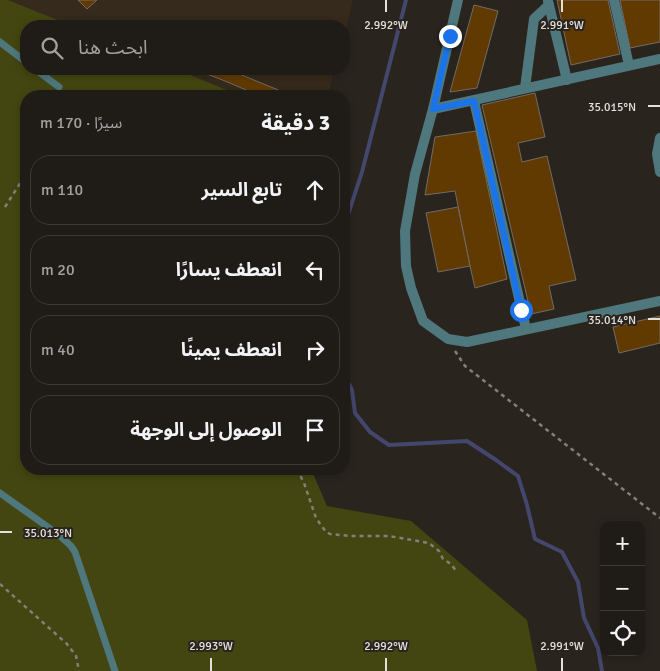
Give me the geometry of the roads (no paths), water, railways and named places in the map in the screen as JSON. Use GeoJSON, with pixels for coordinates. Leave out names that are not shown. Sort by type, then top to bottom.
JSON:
{"type":"FeatureCollection","features":[{"type":"Feature","properties":{"kind":"street"},"geometry":{"type":"LineString","coordinates":[[458,0],[433,109],[415,174],[405,231],[406,266],[411,288],[423,320],[448,339],[468,342],[660,301]]}},
{"type":"Feature","properties":{"kind":"street"},"geometry":{"type":"LineString","coordinates":[[614,0],[629,66]]}},
{"type":"Feature","properties":{"kind":"street"},"geometry":{"type":"LineString","coordinates":[[548,3],[567,80]]}},
{"type":"Feature","properties":{"kind":"street"},"geometry":{"type":"LineString","coordinates":[[525,88],[534,19],[548,3]]}},
{"type":"Feature","properties":{"kind":"street"},"geometry":{"type":"LineString","coordinates":[[433,109],[660,59]]}},
{"type":"Feature","properties":{"kind":"street"},"geometry":{"type":"LineString","coordinates":[[474,101],[526,330]]}},
{"type":"Feature","properties":{"kind":"street"},"geometry":{"type":"LineString","coordinates":[[660,138],[658,154],[660,172]]}},
{"type":"Feature","properties":{"kind":"lane"},"geometry":{"type":"LineString","coordinates":[[0,42],[20,57]]}},
{"type":"Feature","properties":{"kind":"lane"},"geometry":{"type":"LineString","coordinates":[[43,75],[59,87]]}},
{"type":"Feature","properties":{"kind":"lane"},"geometry":{"type":"LineString","coordinates":[[0,492],[60,535],[75,552],[115,671]]}},
{"type":"Feature","properties":{"kind":"waterway"},"geometry":{"type":"LineString","coordinates":[[350,209],[362,172],[406,0]]}},
{"type":"Feature","properties":{"kind":"waterway"},"geometry":{"type":"LineString","coordinates":[[350,386],[355,413],[370,432],[389,445],[467,441],[518,476],[535,539],[562,552],[578,582],[584,618],[598,648],[602,671]]}}]}
